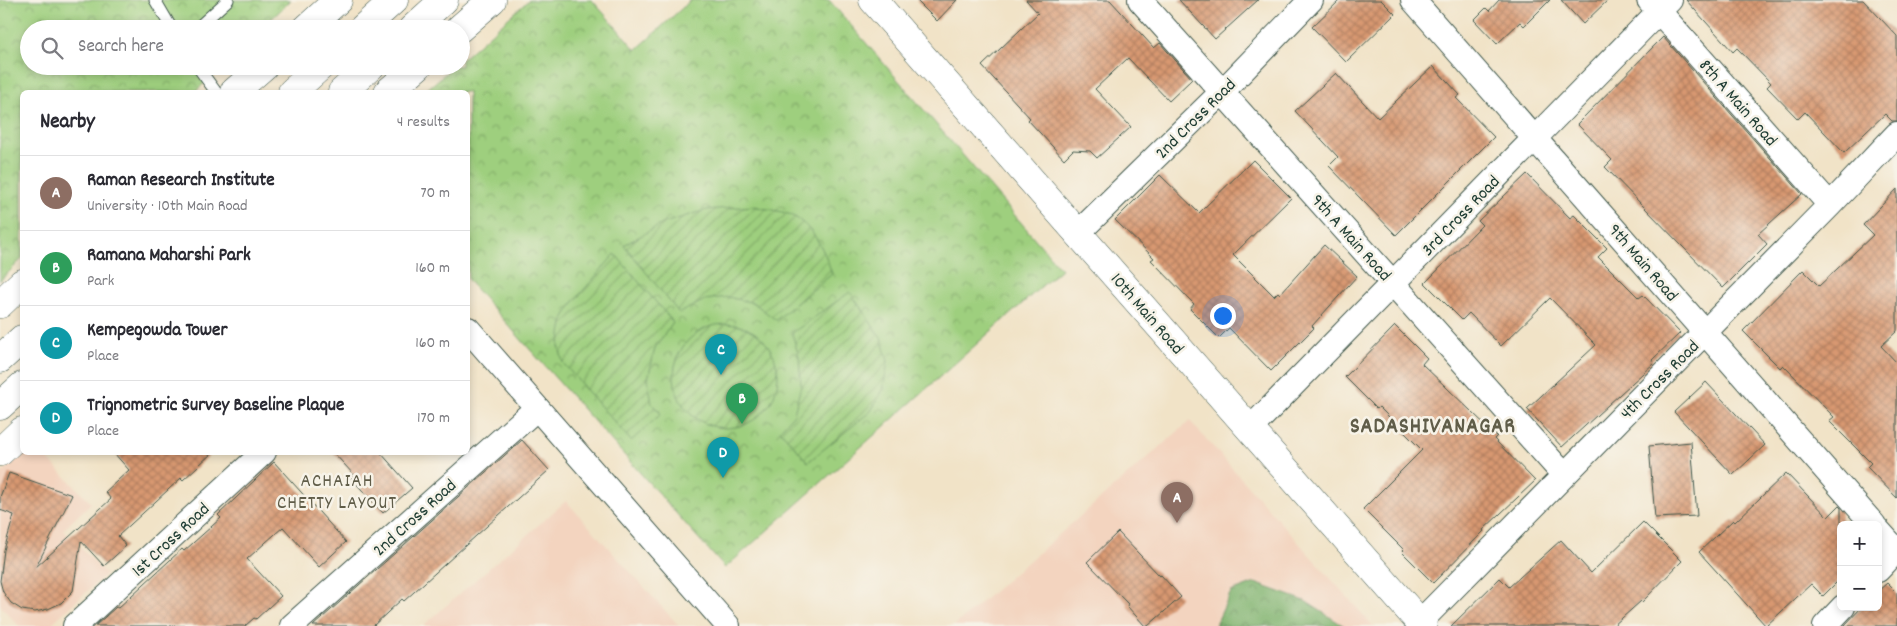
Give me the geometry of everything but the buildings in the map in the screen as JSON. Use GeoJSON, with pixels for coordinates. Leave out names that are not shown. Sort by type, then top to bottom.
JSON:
{"type":"FeatureCollection","features":[{"type":"Feature","properties":{"kind":"main road"},"geometry":{"type":"LineString","coordinates":[[316,20],[338,0]]}},
{"type":"Feature","properties":{"kind":"main road"},"geometry":{"type":"LineString","coordinates":[[372,20],[394,0]]}},
{"type":"Feature","properties":{"kind":"main road"},"geometry":{"type":"LineString","coordinates":[[422,20],[444,0]]}},
{"type":"Feature","properties":{"kind":"main road"},"geometry":{"type":"LineString","coordinates":[[470,20],[492,0]]}},
{"type":"Feature","properties":{"kind":"main road","name":"10th Main Road"},"geometry":{"type":"LineString","coordinates":[[873,0],[1421,624]]}},
{"type":"Feature","properties":{"kind":"main road"},"geometry":{"type":"LineString","coordinates":[[236,90],[254,75]]}},
{"type":"Feature","properties":{"kind":"main road"},"geometry":{"type":"LineString","coordinates":[[294,90],[311,75]]}},
{"type":"Feature","properties":{"kind":"main road"},"geometry":{"type":"LineString","coordinates":[[344,90],[361,75]]}},
{"type":"Feature","properties":{"kind":"main road"},"geometry":{"type":"LineString","coordinates":[[390,90],[408,75]]}},
{"type":"Feature","properties":{"kind":"main road"},"geometry":{"type":"LineString","coordinates":[[0,304],[20,285]]}},
{"type":"Feature","properties":{"kind":"main road"},"geometry":{"type":"LineString","coordinates":[[0,359],[20,341]]}},
{"type":"Feature","properties":{"kind":"main road"},"geometry":{"type":"LineString","coordinates":[[0,406],[20,388]]}},
{"type":"Feature","properties":{"kind":"main road"},"geometry":{"type":"LineString","coordinates":[[0,452],[20,433]]}},
{"type":"Feature","properties":{"kind":"street","name":"9th A Main Road"},"geometry":{"type":"LineString","coordinates":[[1140,0],[1564,475]]}},
{"type":"Feature","properties":{"kind":"street","name":"2nd Cross Road"},"geometry":{"type":"LineString","coordinates":[[1078,233],[1222,92],[1311,0]]}},
{"type":"Feature","properties":{"kind":"street","name":"9th Main Road"},"geometry":{"type":"LineString","coordinates":[[1413,0],[1870,521]]}},
{"type":"Feature","properties":{"kind":"street","name":"3rd Cross Road"},"geometry":{"type":"LineString","coordinates":[[1250,429],[1534,138],[1659,4]]}},
{"type":"Feature","properties":{"kind":"street","name":"8th A Main Road"},"geometry":{"type":"LineString","coordinates":[[1659,4],[1830,205]]}},
{"type":"Feature","properties":{"kind":"street","name":"4th Cross Road"},"geometry":{"type":"LineString","coordinates":[[1421,624],[1897,134]]}},
{"type":"Feature","properties":{"kind":"street"},"geometry":{"type":"LineString","coordinates":[[470,332],[728,626]]}},
{"type":"Feature","properties":{"kind":"street","name":"2nd Cross Road"},"geometry":{"type":"LineString","coordinates":[[292,626],[537,408]]}},
{"type":"Feature","properties":{"kind":"street","name":"1st Cross Road"},"geometry":{"type":"LineString","coordinates":[[76,626],[261,455]]}},
{"type":"Feature","properties":{"kind":"street"},"geometry":{"type":"LineString","coordinates":[[1882,534],[1897,551],[1882,566]]}},
{"type":"Feature","properties":{"kind":"street"},"geometry":{"type":"LineString","coordinates":[[1825,626],[1838,611]]}},
{"type":"Feature","properties":{"kind":"lane"},"geometry":{"type":"LineString","coordinates":[[155,0],[167,20]]}},
{"type":"Feature","properties":{"kind":"lane"},"geometry":{"type":"LineString","coordinates":[[206,20],[228,0]]}},
{"type":"Feature","properties":{"kind":"lane"},"geometry":{"type":"LineString","coordinates":[[204,75],[215,90]]}},
{"type":"Feature","properties":{"kind":"shaded area"},"geometry":{"type":"Polygon","coordinates":[[[1190,421],[1373,626],[954,626],[1190,421]]]}},
{"type":"Feature","properties":{"kind":"shaded area"},"geometry":{"type":"Polygon","coordinates":[[[21,455],[44,455],[91,503],[63,530],[106,574],[49,626],[19,626],[0,605],[0,475],[21,455]]]}},
{"type":"Feature","properties":{"kind":"shaded area"},"geometry":{"type":"Polygon","coordinates":[[[566,501],[679,626],[423,626],[566,501]]]}},
{"type":"Feature","properties":{"kind":"green space"},"geometry":{"type":"Polygon","coordinates":[[[0,0],[291,0],[270,20],[20,20],[20,75],[213,75],[197,90],[20,90],[20,261],[0,281],[0,0]]]}},
{"type":"Feature","properties":{"kind":"green space"},"geometry":{"type":"Polygon","coordinates":[[[529,0],[592,0],[636,50],[691,0],[829,0],[1061,269],[725,568],[470,282],[470,90],[426,90],[444,75],[470,75],[470,52],[529,0]]]}},
{"type":"Feature","properties":{"kind":"green space"},"geometry":{"type":"Polygon","coordinates":[[[753,206],[787,213],[806,226],[822,248],[832,274],[776,320],[754,303],[728,297],[705,300],[679,313],[624,245],[664,223],[706,210],[753,206]]]}},
{"type":"Feature","properties":{"kind":"green space"},"geometry":{"type":"Polygon","coordinates":[[[615,254],[673,322],[655,348],[648,379],[652,404],[661,414],[631,441],[563,363],[559,346],[564,317],[575,300],[615,254]]]}},
{"type":"Feature","properties":{"kind":"green space"},"geometry":{"type":"Polygon","coordinates":[[[850,292],[881,338],[888,361],[883,390],[871,411],[808,462],[780,430],[794,414],[801,385],[799,357],[792,333],[850,292]]]}},
{"type":"Feature","properties":{"kind":"green space"},"geometry":{"type":"Polygon","coordinates":[[[726,324],[746,328],[763,339],[774,356],[778,376],[774,396],[763,413],[746,424],[726,428],[706,424],[689,413],[678,396],[674,376],[678,356],[689,339],[706,328],[726,324]]]}},
{"type":"Feature","properties":{"kind":"green space"},"geometry":{"type":"Polygon","coordinates":[[[1255,583],[1305,601],[1344,626],[1215,626],[1231,592],[1255,583]]]}},
{"type":"Feature","properties":{"kind":"place","name":"Kempegowda Tower"},"geometry":{"type":"Point","coordinates":[721,375]}},
{"type":"Feature","properties":{"kind":"place","name":"Ramana Maharshi Park"},"geometry":{"type":"Point","coordinates":[742,424]}},
{"type":"Feature","properties":{"kind":"place","name":"Trignometric Survey Baseline Plaque"},"geometry":{"type":"Point","coordinates":[723,478]}},
{"type":"Feature","properties":{"kind":"place","name":"Raman Research Institute"},"geometry":{"type":"Point","coordinates":[1177,523]}},
{"type":"Feature","properties":{"kind":"district","name":"SADASHIVANAGAR"},"geometry":{"type":"Point","coordinates":[1433,424]}},
{"type":"Feature","properties":{"kind":"district","name":"ACHAIAH CHETTY LAYOUT"},"geometry":{"type":"Point","coordinates":[337,490]}}]}
